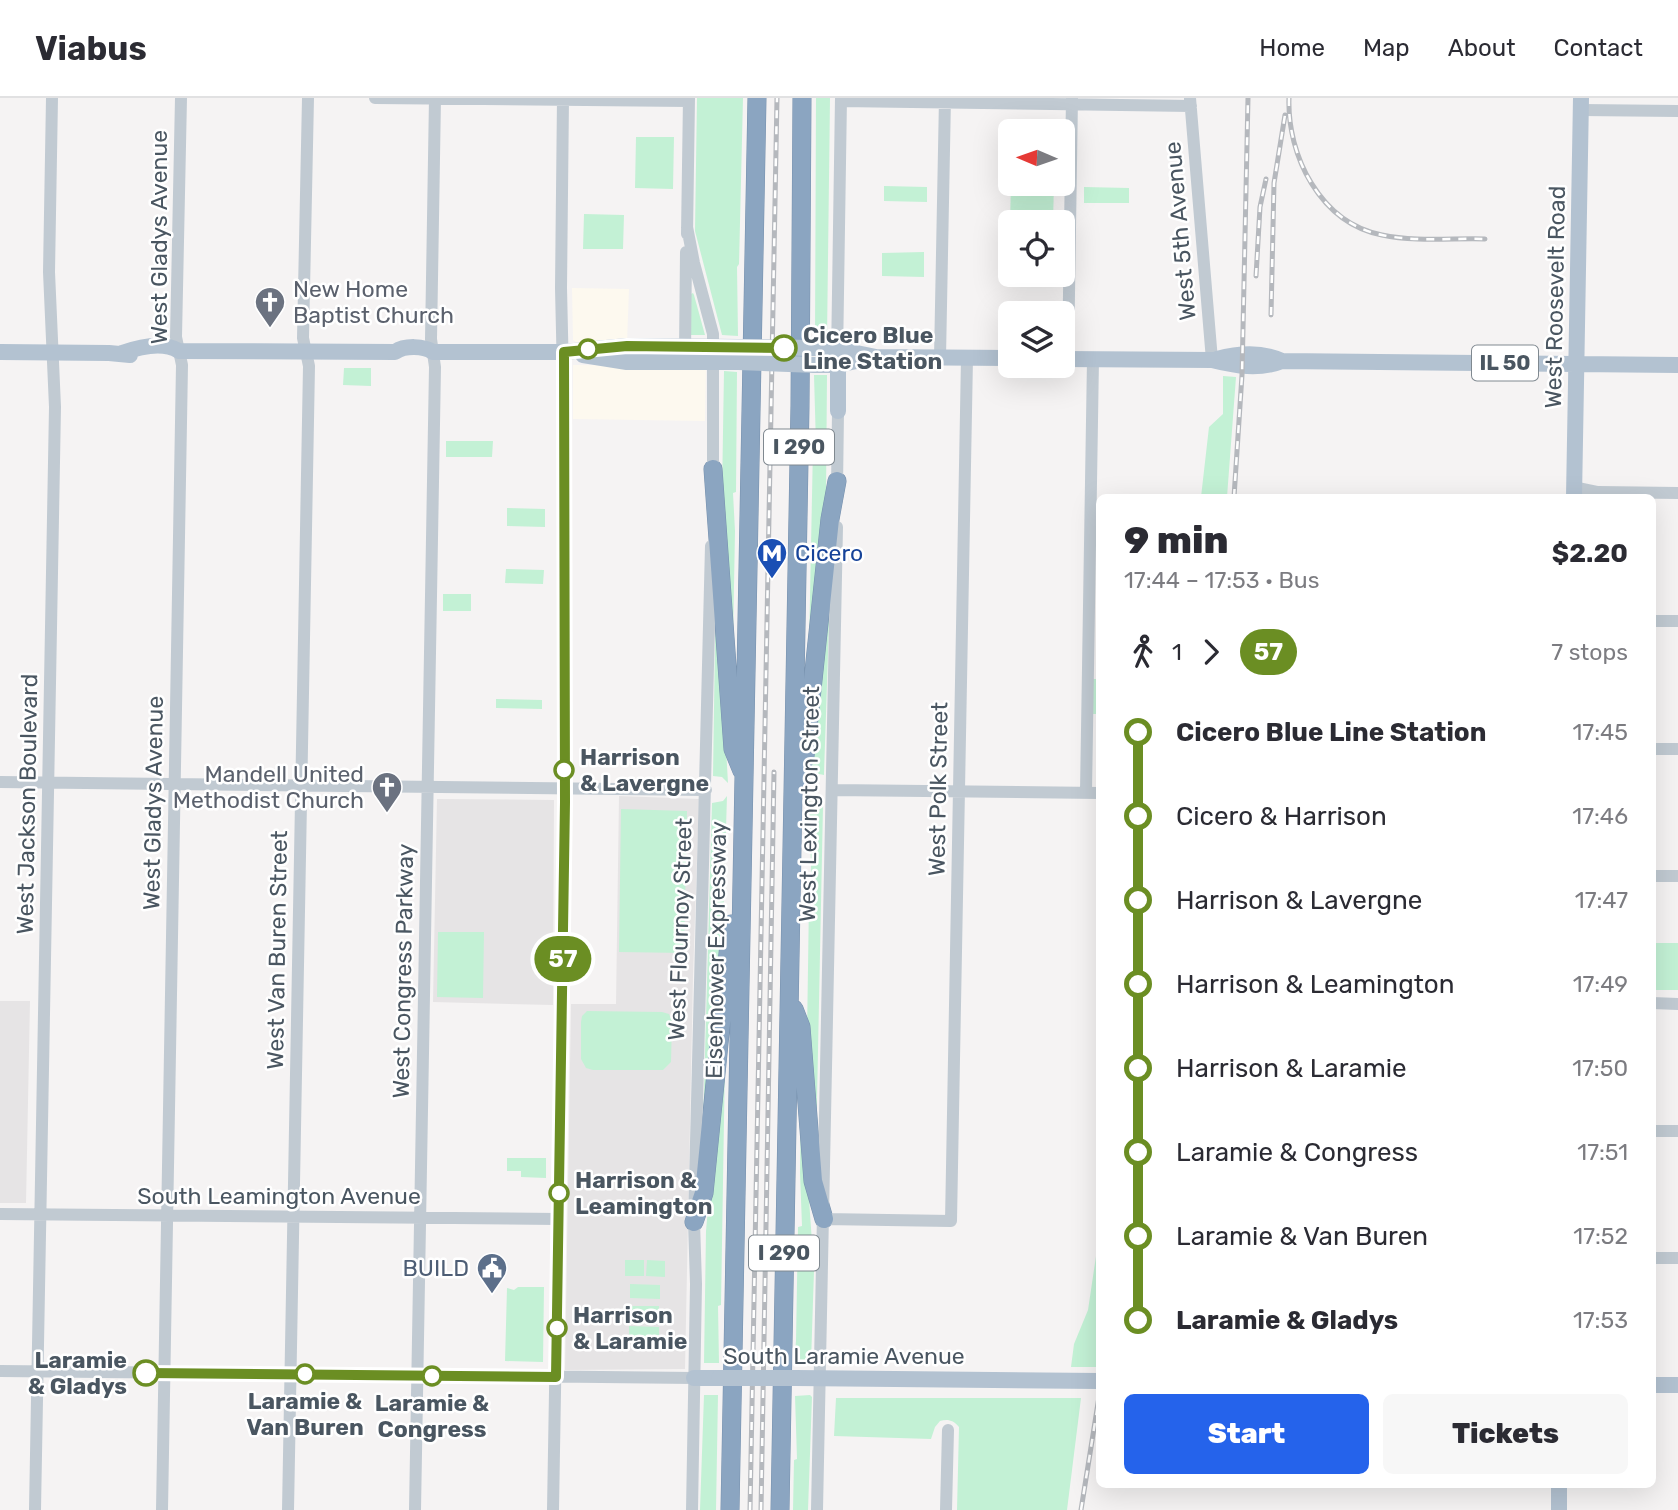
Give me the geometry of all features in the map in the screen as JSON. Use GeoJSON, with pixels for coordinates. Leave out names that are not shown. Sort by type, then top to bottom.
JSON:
{"type":"FeatureCollection","features":[{"type":"Feature","properties":{"kind":"highway","name":"Eisenhower Expressway"},"geometry":{"type":"LineString","coordinates":[[730,1510],[757,98]]}},
{"type":"Feature","properties":{"kind":"highway","name":"I 290"},"geometry":{"type":"LineString","coordinates":[[780,1510],[800,406],[802,98]]}},
{"type":"Feature","properties":{"kind":"highway"},"geometry":{"type":"LineString","coordinates":[[713,469],[733,749],[745,777]]}},
{"type":"Feature","properties":{"kind":"highway"},"geometry":{"type":"LineString","coordinates":[[792,795],[805,756],[830,519],[837,481]]}},
{"type":"Feature","properties":{"kind":"highway"},"geometry":{"type":"LineString","coordinates":[[694,1222],[704,1193],[730,929],[742,890]]}},
{"type":"Feature","properties":{"kind":"highway"},"geometry":{"type":"LineString","coordinates":[[789,996],[801,1027],[813,1181],[824,1219]]}},
{"type":"Feature","properties":{"kind":"main road","name":"West Roosevelt Road"},"geometry":{"type":"LineString","coordinates":[[1574,492],[1581,104]]}},
{"type":"Feature","properties":{"kind":"main road"},"geometry":{"type":"LineString","coordinates":[[0,352],[122,353],[139,347],[172,347],[179,351],[396,352],[401,348],[426,348],[433,352],[564,352],[627,362],[685,353],[998,358]]}},
{"type":"Feature","properties":{"kind":"main road","name":"IL 50"},"geometry":{"type":"LineString","coordinates":[[1075,359],[1212,360],[1247,354],[1268,355],[1282,361],[1678,365]]}},
{"type":"Feature","properties":{"kind":"main road","name":"West Lexington Street"},"geometry":{"type":"LineString","coordinates":[[837,357],[838,411]]}},
{"type":"Feature","properties":{"kind":"main road","name":"South Laramie Avenue"},"geometry":{"type":"LineString","coordinates":[[694,1378],[1096,1381]]}},
{"type":"Feature","properties":{"kind":"main road"},"geometry":{"type":"LineString","coordinates":[[1656,1385],[1678,1385]]}},
{"type":"Feature","properties":{"kind":"main road"},"geometry":{"type":"LineString","coordinates":[[1559,1488],[1559,1510]]}},
{"type":"Feature","properties":{"kind":"street","name":"West Jackson Boulevard"},"geometry":{"type":"LineString","coordinates":[[35,1510],[55,407],[49,272],[52,98]]}},
{"type":"Feature","properties":{"kind":"street","name":"West Gladys Avenue"},"geometry":{"type":"LineString","coordinates":[[162,1510],[182,365],[176,330],[181,98]]}},
{"type":"Feature","properties":{"kind":"street","name":"West Van Buren Street"},"geometry":{"type":"LineString","coordinates":[[288,1510],[309,366],[303,338],[308,98]]}},
{"type":"Feature","properties":{"kind":"street"},"geometry":{"type":"LineString","coordinates":[[375,98],[689,99]]}},
{"type":"Feature","properties":{"kind":"street","name":"West Congress Parkway"},"geometry":{"type":"LineString","coordinates":[[415,1510],[435,367],[431,339],[435,98]]}},
{"type":"Feature","properties":{"kind":"street"},"geometry":{"type":"LineString","coordinates":[[554,1510],[565,788],[564,352],[561,288],[564,99]]}},
{"type":"Feature","properties":{"kind":"street","name":"West Flournoy Street"},"geometry":{"type":"LineString","coordinates":[[685,353],[689,99]]}},
{"type":"Feature","properties":{"kind":"street"},"geometry":{"type":"LineString","coordinates":[[841,100],[1191,102]]}},
{"type":"Feature","properties":{"kind":"street","name":"West Lexington Street"},"geometry":{"type":"LineString","coordinates":[[837,357],[841,100]]}},
{"type":"Feature","properties":{"kind":"street"},"geometry":{"type":"LineString","coordinates":[[940,358],[945,100]]}},
{"type":"Feature","properties":{"kind":"street"},"geometry":{"type":"LineString","coordinates":[[1067,301],[1072,101]]}},
{"type":"Feature","properties":{"kind":"street","name":"West 5th Avenue"},"geometry":{"type":"LineString","coordinates":[[1191,102],[1212,360]]}},
{"type":"Feature","properties":{"kind":"street"},"geometry":{"type":"LineString","coordinates":[[1581,104],[1678,111]]}},
{"type":"Feature","properties":{"kind":"street","name":"West Flournoy Street"},"geometry":{"type":"LineString","coordinates":[[687,227],[713,334],[714,354],[694,1222],[696,1284],[692,1510]]}},
{"type":"Feature","properties":{"kind":"street","name":"West Polk Street"},"geometry":{"type":"LineString","coordinates":[[824,1219],[951,1221],[967,358]]}},
{"type":"Feature","properties":{"kind":"street"},"geometry":{"type":"LineString","coordinates":[[832,790],[1092,793],[1093,359]]}},
{"type":"Feature","properties":{"kind":"street","name":"West Lexington Street"},"geometry":{"type":"LineString","coordinates":[[817,1510],[838,411]]}},
{"type":"Feature","properties":{"kind":"street"},"geometry":{"type":"LineString","coordinates":[[1574,492],[1678,493]]}},
{"type":"Feature","properties":{"kind":"street"},"geometry":{"type":"LineString","coordinates":[[1656,621],[1678,621]]}},
{"type":"Feature","properties":{"kind":"street"},"geometry":{"type":"LineString","coordinates":[[1656,749],[1678,749]]}},
{"type":"Feature","properties":{"kind":"street"},"geometry":{"type":"LineString","coordinates":[[0,782],[706,790]]}},
{"type":"Feature","properties":{"kind":"street"},"geometry":{"type":"LineString","coordinates":[[1656,876],[1678,876]]}},
{"type":"Feature","properties":{"kind":"street"},"geometry":{"type":"LineString","coordinates":[[1656,1003],[1678,1004]]}},
{"type":"Feature","properties":{"kind":"street"},"geometry":{"type":"LineString","coordinates":[[1656,1131],[1678,1131]]}},
{"type":"Feature","properties":{"kind":"street","name":"South Leamington Avenue"},"geometry":{"type":"LineString","coordinates":[[0,1214],[558,1219]]}},
{"type":"Feature","properties":{"kind":"street"},"geometry":{"type":"LineString","coordinates":[[1656,1258],[1678,1258]]}},
{"type":"Feature","properties":{"kind":"street","name":"South Laramie Avenue"},"geometry":{"type":"LineString","coordinates":[[0,1371],[694,1378]]}},
{"type":"Feature","properties":{"kind":"street"},"geometry":{"type":"LineString","coordinates":[[946,1510],[948,1430]]}},
{"type":"Feature","properties":{"kind":"shaded area"},"geometry":{"type":"Polygon","coordinates":[[[572,288],[629,289],[627,343],[577,343],[573,340],[572,288]]]}},
{"type":"Feature","properties":{"kind":"shaded area"},"geometry":{"type":"Polygon","coordinates":[[[573,365],[706,366],[705,421],[573,419],[573,365]]]}},
{"type":"Feature","properties":{"kind":"shaded area"},"geometry":{"type":"Polygon","coordinates":[[[619,796],[699,799],[685,1369],[565,1370],[571,1004],[616,1004],[619,796]]]}},
{"type":"Feature","properties":{"kind":"shaded area"},"geometry":{"type":"Polygon","coordinates":[[[437,799],[554,800],[553,1005],[433,1002],[437,799]]]}},
{"type":"Feature","properties":{"kind":"shaded area"},"geometry":{"type":"Polygon","coordinates":[[[0,1001],[30,1001],[26,1203],[0,1203],[0,1001]]]}},
{"type":"Feature","properties":{"kind":"green space"},"geometry":{"type":"Polygon","coordinates":[[[697,98],[743,98],[737,267],[738,336],[722,335],[695,231],[697,98]]]}},
{"type":"Feature","properties":{"kind":"green space"},"geometry":{"type":"Polygon","coordinates":[[[816,98],[830,98],[827,339],[815,339],[816,98]]]}},
{"type":"Feature","properties":{"kind":"green space"},"geometry":{"type":"Polygon","coordinates":[[[636,137],[674,137],[673,189],[635,188],[636,137]]]}},
{"type":"Feature","properties":{"kind":"green space"},"geometry":{"type":"Polygon","coordinates":[[[884,186],[927,187],[927,202],[884,201],[884,186]]]}},
{"type":"Feature","properties":{"kind":"green space"},"geometry":{"type":"Polygon","coordinates":[[[1084,187],[1129,188],[1129,203],[1084,203],[1084,187]]]}},
{"type":"Feature","properties":{"kind":"green space"},"geometry":{"type":"Polygon","coordinates":[[[1011,196],[1054,196],[1053,210],[1010,210],[1011,196]]]}},
{"type":"Feature","properties":{"kind":"green space"},"geometry":{"type":"Polygon","coordinates":[[[584,214],[624,215],[623,249],[583,249],[584,214]]]}},
{"type":"Feature","properties":{"kind":"green space"},"geometry":{"type":"Polygon","coordinates":[[[924,252],[924,277],[882,276],[882,253],[924,252]]]}},
{"type":"Feature","properties":{"kind":"green space"},"geometry":{"type":"Polygon","coordinates":[[[693,293],[705,335],[691,335],[693,293]]]}},
{"type":"Feature","properties":{"kind":"green space"},"geometry":{"type":"Polygon","coordinates":[[[344,368],[371,368],[371,386],[343,385],[344,368]]]}},
{"type":"Feature","properties":{"kind":"green space"},"geometry":{"type":"Polygon","coordinates":[[[724,371],[737,372],[736,492],[733,493],[733,641],[722,493],[724,371]]]}},
{"type":"Feature","properties":{"kind":"green space"},"geometry":{"type":"Polygon","coordinates":[[[814,375],[827,375],[826,497],[809,648],[813,446],[816,446],[814,375]]]}},
{"type":"Feature","properties":{"kind":"green space"},"geometry":{"type":"Polygon","coordinates":[[[1223,376],[1236,377],[1227,494],[1201,494],[1209,427],[1223,414],[1223,376]]]}},
{"type":"Feature","properties":{"kind":"green space"},"geometry":{"type":"Polygon","coordinates":[[[446,441],[493,441],[492,457],[446,457],[446,441]]]}},
{"type":"Feature","properties":{"kind":"green space"},"geometry":{"type":"Polygon","coordinates":[[[507,508],[545,509],[545,527],[507,526],[507,508]]]}},
{"type":"Feature","properties":{"kind":"green space"},"geometry":{"type":"Polygon","coordinates":[[[831,566],[824,775],[814,773],[809,779],[831,566]]]}},
{"type":"Feature","properties":{"kind":"green space"},"geometry":{"type":"Polygon","coordinates":[[[506,569],[544,570],[543,584],[505,583],[506,569]]]}},
{"type":"Feature","properties":{"kind":"green space"},"geometry":{"type":"Polygon","coordinates":[[[716,573],[728,783],[722,777],[713,776],[716,573]]]}},
{"type":"Feature","properties":{"kind":"green space"},"geometry":{"type":"Polygon","coordinates":[[[443,594],[471,594],[471,611],[443,611],[443,594]]]}},
{"type":"Feature","properties":{"kind":"green space"},"geometry":{"type":"Polygon","coordinates":[[[1092,679],[1096,679],[1096,714],[1090,714],[1092,679]]]}},
{"type":"Feature","properties":{"kind":"green space"},"geometry":{"type":"Polygon","coordinates":[[[496,699],[542,700],[542,709],[496,708],[496,699]]]}},
{"type":"Feature","properties":{"kind":"green space"},"geometry":{"type":"Polygon","coordinates":[[[727,796],[722,958],[702,1161],[712,803],[723,801],[727,796]]]}},
{"type":"Feature","properties":{"kind":"green space"},"geometry":{"type":"Polygon","coordinates":[[[809,800],[815,807],[823,806],[816,1149],[807,1035],[809,900],[812,900],[809,800]]]}},
{"type":"Feature","properties":{"kind":"green space"},"geometry":{"type":"Polygon","coordinates":[[[621,809],[687,811],[684,953],[619,952],[621,809]]]}},
{"type":"Feature","properties":{"kind":"green space"},"geometry":{"type":"Polygon","coordinates":[[[438,932],[484,932],[483,998],[437,997],[438,932]]]}},
{"type":"Feature","properties":{"kind":"green space"},"geometry":{"type":"Polygon","coordinates":[[[1656,943],[1678,943],[1678,990],[1656,990],[1656,943]]]}},
{"type":"Feature","properties":{"kind":"green space"},"geometry":{"type":"Polygon","coordinates":[[[587,1011],[669,1014],[672,1021],[671,1062],[663,1070],[586,1068],[581,1059],[581,1022],[587,1011]]]}},
{"type":"Feature","properties":{"kind":"green space"},"geometry":{"type":"Polygon","coordinates":[[[725,1058],[721,1305],[718,1306],[719,1363],[704,1363],[706,1231],[716,1115],[725,1058]]]}},
{"type":"Feature","properties":{"kind":"green space"},"geometry":{"type":"Polygon","coordinates":[[[801,1084],[814,1271],[811,1362],[794,1363],[798,1227],[802,1226],[801,1084]]]}},
{"type":"Feature","properties":{"kind":"green space"},"geometry":{"type":"Polygon","coordinates":[[[507,1158],[546,1158],[546,1178],[521,1177],[521,1171],[507,1171],[507,1158]]]}},
{"type":"Feature","properties":{"kind":"green space"},"geometry":{"type":"Polygon","coordinates":[[[1096,1256],[1096,1367],[1071,1367],[1074,1344],[1088,1310],[1096,1256]]]}},
{"type":"Feature","properties":{"kind":"green space"},"geometry":{"type":"Polygon","coordinates":[[[625,1260],[644,1260],[644,1276],[625,1276],[625,1260]]]}},
{"type":"Feature","properties":{"kind":"green space"},"geometry":{"type":"Polygon","coordinates":[[[647,1260],[665,1261],[665,1277],[646,1276],[647,1260]]]}},
{"type":"Feature","properties":{"kind":"green space"},"geometry":{"type":"Polygon","coordinates":[[[630,1284],[660,1285],[660,1299],[630,1298],[630,1284]]]}},
{"type":"Feature","properties":{"kind":"green space"},"geometry":{"type":"Polygon","coordinates":[[[518,1287],[544,1287],[543,1362],[505,1361],[507,1288],[514,1290],[518,1287]]]}},
{"type":"Feature","properties":{"kind":"green space"},"geometry":{"type":"Polygon","coordinates":[[[630,1306],[659,1306],[659,1320],[629,1319],[630,1306]]]}},
{"type":"Feature","properties":{"kind":"green space"},"geometry":{"type":"Polygon","coordinates":[[[629,1326],[659,1327],[659,1341],[629,1340],[629,1326]]]}},
{"type":"Feature","properties":{"kind":"green space"},"geometry":{"type":"Polygon","coordinates":[[[704,1395],[718,1395],[716,1510],[700,1510],[704,1395]]]}},
{"type":"Feature","properties":{"kind":"green space"},"geometry":{"type":"Polygon","coordinates":[[[810,1395],[808,1510],[793,1510],[794,1460],[797,1459],[795,1396],[810,1395]]]}},
{"type":"Feature","properties":{"kind":"green space"},"geometry":{"type":"Polygon","coordinates":[[[836,1398],[1081,1398],[1067,1510],[957,1510],[957,1425],[950,1421],[940,1421],[931,1439],[834,1436],[836,1398]]]}},
{"type":"Feature","properties":{"kind":"railway"},"geometry":{"type":"LineString","coordinates":[[750,1510],[777,98]]}},
{"type":"Feature","properties":{"kind":"railway"},"geometry":{"type":"LineString","coordinates":[[1234,494],[1242,375],[1248,98]]}},
{"type":"Feature","properties":{"kind":"railway"},"geometry":{"type":"LineString","coordinates":[[1289,98],[1294,142],[1301,163],[1325,201],[1341,217],[1360,228],[1395,237],[1485,239]]}},
{"type":"Feature","properties":{"kind":"railway"},"geometry":{"type":"LineString","coordinates":[[1271,315],[1274,183],[1285,115]]}},
{"type":"Feature","properties":{"kind":"railway"},"geometry":{"type":"LineString","coordinates":[[1256,276],[1260,207],[1266,179]]}},
{"type":"Feature","properties":{"kind":"railway"},"geometry":{"type":"LineString","coordinates":[[761,1510],[774,772]]}},
{"type":"Feature","properties":{"kind":"railway"},"geometry":{"type":"LineString","coordinates":[[1081,1510],[1096,1416]]}},
{"type":"Feature","properties":{"kind":"bus line","name":"57"},"geometry":{"type":"LineString","coordinates":[[146,1373],[556,1377],[565,802],[564,352],[627,346],[784,348]]}},
{"type":"Feature","properties":{"kind":"place","name":"New Home Baptist Church"},"geometry":{"type":"Point","coordinates":[270,329]}},
{"type":"Feature","properties":{"kind":"place","name":"Cicero Blue Line Station"},"geometry":{"type":"Point","coordinates":[784,348]}},
{"type":"Feature","properties":{"kind":"place","name":"Cicero"},"geometry":{"type":"Point","coordinates":[772,580]}},
{"type":"Feature","properties":{"kind":"place","name":"Harrison & Lavergne"},"geometry":{"type":"Point","coordinates":[564,770]}},
{"type":"Feature","properties":{"kind":"place","name":"Mandell United Methodist Church"},"geometry":{"type":"Point","coordinates":[387,814]}},
{"type":"Feature","properties":{"kind":"place","name":"Harrison & Leamington"},"geometry":{"type":"Point","coordinates":[559,1193]}},
{"type":"Feature","properties":{"kind":"place","name":"BUILD"},"geometry":{"type":"Point","coordinates":[492,1295]}},
{"type":"Feature","properties":{"kind":"place","name":"Harrison & Laramie"},"geometry":{"type":"Point","coordinates":[557,1328]}},
{"type":"Feature","properties":{"kind":"place","name":"Laramie & Gladys"},"geometry":{"type":"Point","coordinates":[146,1373]}},
{"type":"Feature","properties":{"kind":"place","name":"Laramie & Van Buren"},"geometry":{"type":"Point","coordinates":[305,1374]}},
{"type":"Feature","properties":{"kind":"place","name":"Laramie & Congress"},"geometry":{"type":"Point","coordinates":[432,1376]}}]}
